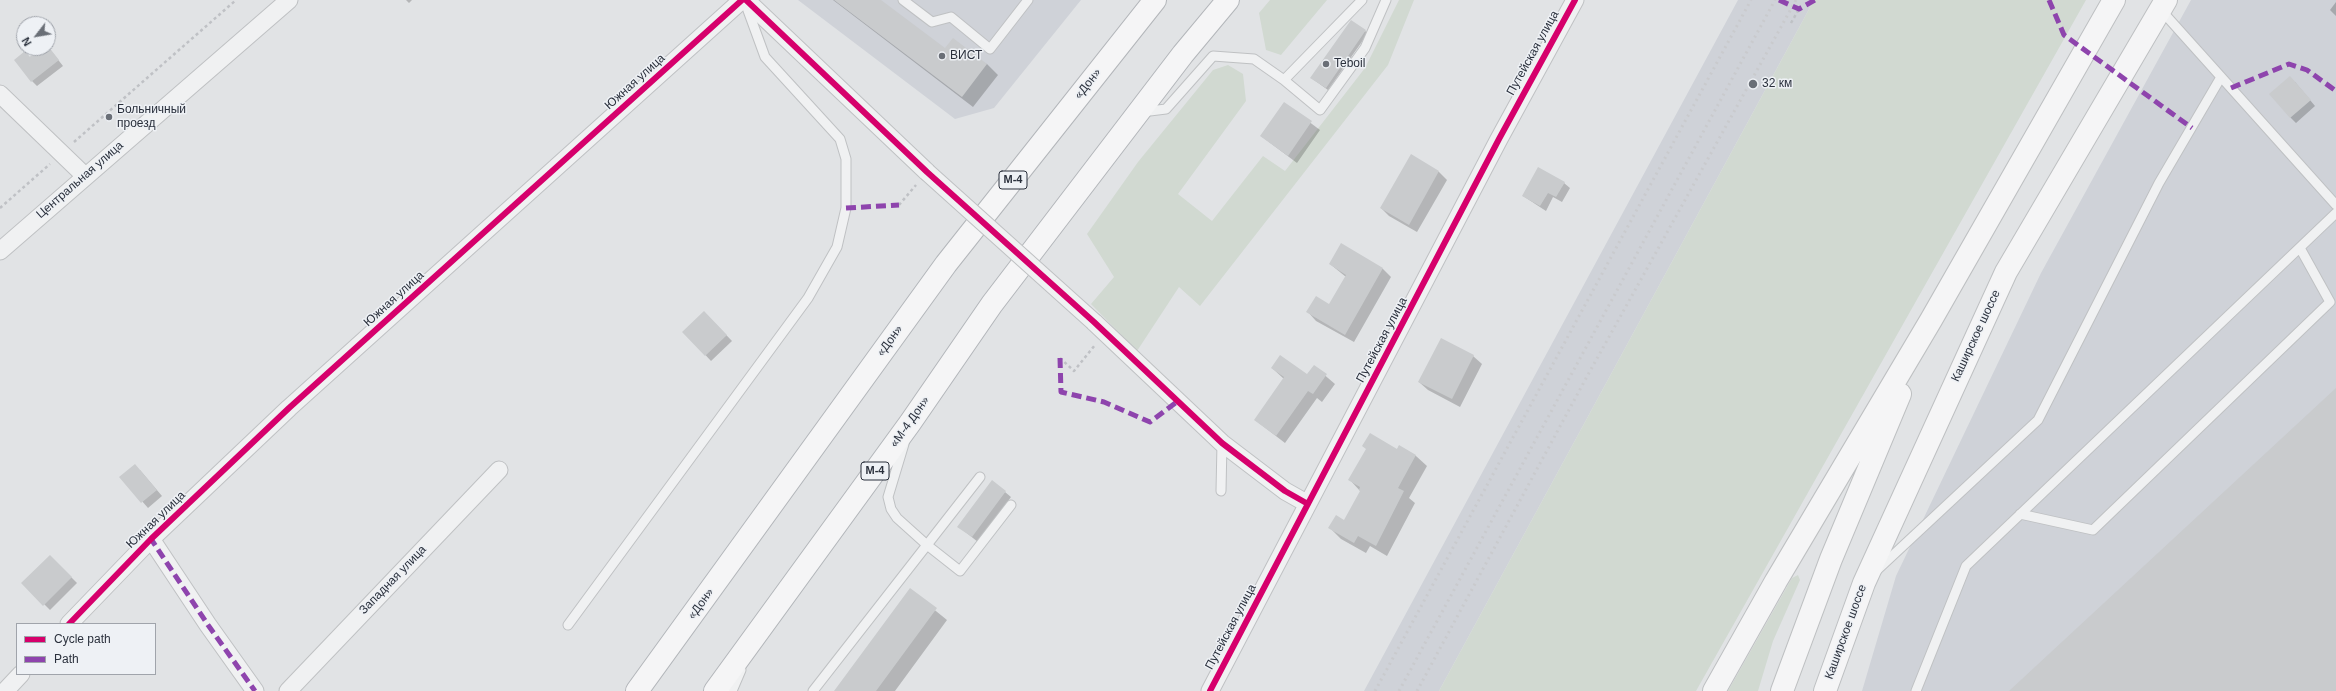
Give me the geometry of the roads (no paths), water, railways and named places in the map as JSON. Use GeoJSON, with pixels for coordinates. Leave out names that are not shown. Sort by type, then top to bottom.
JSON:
{"type":"FeatureCollection","features":[{"type":"Feature","properties":{"kind":"main road","name":"«Дон»"},"geometry":{"type":"LineString","coordinates":[[638,691],[946,264],[1141,10],[1155,0]]}},
{"type":"Feature","properties":{"kind":"main road","name":"М-4"},"geometry":{"type":"LineString","coordinates":[[1138,113],[1228,0]]}},
{"type":"Feature","properties":{"kind":"main road"},"geometry":{"type":"LineString","coordinates":[[1714,691],[1776,581],[1932,320],[2114,0]]}},
{"type":"Feature","properties":{"kind":"main road","name":"Каширское шоссе"},"geometry":{"type":"LineString","coordinates":[[1825,691],[1864,583],[2006,272],[2163,5]]}},
{"type":"Feature","properties":{"kind":"main road","name":"«М-4 Дон»"},"geometry":{"type":"LineString","coordinates":[[715,691],[759,628],[910,423],[992,304],[1138,113]]}},
{"type":"Feature","properties":{"kind":"main road"},"geometry":{"type":"LineString","coordinates":[[1782,691],[1831,559],[1932,320]]}},
{"type":"Feature","properties":{"kind":"street","name":"Центральная улица"},"geometry":{"type":"LineString","coordinates":[[0,251],[84,175],[289,0]]}},
{"type":"Feature","properties":{"kind":"street"},"geometry":{"type":"LineString","coordinates":[[744,0],[922,177],[1094,322],[1222,443],[1285,491],[1308,504]]}},
{"type":"Feature","properties":{"kind":"street","name":"Южная улица"},"geometry":{"type":"LineString","coordinates":[[70,623],[151,539],[289,408],[744,0]]}},
{"type":"Feature","properties":{"kind":"street","name":"Путейская улица"},"geometry":{"type":"LineString","coordinates":[[1210,691],[1499,139],[1575,0]]}},
{"type":"Feature","properties":{"kind":"street"},"geometry":{"type":"LineString","coordinates":[[0,94],[84,175]]}},
{"type":"Feature","properties":{"kind":"street","name":"Западная улица"},"geometry":{"type":"LineString","coordinates":[[288,691],[499,470]]}},
{"type":"Feature","properties":{"kind":"street"},"geometry":{"type":"LineString","coordinates":[[151,539],[208,625],[255,691]]}},
{"type":"Feature","properties":{"kind":"street"},"geometry":{"type":"LineString","coordinates":[[5,691],[20,675]]}},
{"type":"Feature","properties":{"kind":"lane"},"geometry":{"type":"LineString","coordinates":[[568,625],[808,298],[837,247],[846,208],[846,159],[840,139],[765,57],[744,0]]}},
{"type":"Feature","properties":{"kind":"lane"},"geometry":{"type":"LineString","coordinates":[[903,0],[932,22],[951,17],[990,49],[1028,0]]}},
{"type":"Feature","properties":{"kind":"lane"},"geometry":{"type":"LineString","coordinates":[[1284,80],[1362,0]]}},
{"type":"Feature","properties":{"kind":"lane"},"geometry":{"type":"LineString","coordinates":[[1138,113],[1166,108],[1213,56],[1254,59],[1284,80],[1320,110],[1365,48],[1386,0]]}},
{"type":"Feature","properties":{"kind":"lane"},"geometry":{"type":"LineString","coordinates":[[2163,5],[2222,77],[2336,205]]}},
{"type":"Feature","properties":{"kind":"lane"},"geometry":{"type":"LineString","coordinates":[[1864,583],[2038,420],[2159,183],[2222,77]]}},
{"type":"Feature","properties":{"kind":"lane"},"geometry":{"type":"LineString","coordinates":[[1916,691],[1966,566],[2336,213]]}},
{"type":"Feature","properties":{"kind":"lane"},"geometry":{"type":"LineString","coordinates":[[2020,514],[2093,530],[2099,525],[2330,302],[2300,248]]}},
{"type":"Feature","properties":{"kind":"lane"},"geometry":{"type":"LineString","coordinates":[[910,423],[888,497],[897,518],[927,545],[960,571],[1011,505]]}},
{"type":"Feature","properties":{"kind":"lane"},"geometry":{"type":"LineString","coordinates":[[1221,491],[1222,443]]}},
{"type":"Feature","properties":{"kind":"lane"},"geometry":{"type":"LineString","coordinates":[[813,691],[980,477]]}},
{"type":"Feature","properties":{"kind":"lane"},"geometry":{"type":"LineString","coordinates":[[732,691],[759,628]]}},
{"type":"Feature","properties":{"kind":"railway"},"geometry":{"type":"LineString","coordinates":[[1375,691],[1751,0]]}},
{"type":"Feature","properties":{"kind":"railway"},"geometry":{"type":"LineString","coordinates":[[1399,691],[1775,0]]}},
{"type":"Feature","properties":{"kind":"railway"},"geometry":{"type":"LineString","coordinates":[[1417,691],[1584,382],[1796,0]]}},
{"type":"Feature","properties":{"kind":"place","name":"ВИСТ"},"geometry":{"type":"Point","coordinates":[942,56]}},
{"type":"Feature","properties":{"kind":"place","name":"Teboil"},"geometry":{"type":"Point","coordinates":[1326,64]}},
{"type":"Feature","properties":{"kind":"place","name":"32 км"},"geometry":{"type":"Point","coordinates":[1753,84]}},
{"type":"Feature","properties":{"kind":"place","name":"Больничный проезд"},"geometry":{"type":"Point","coordinates":[109,117]}}]}
